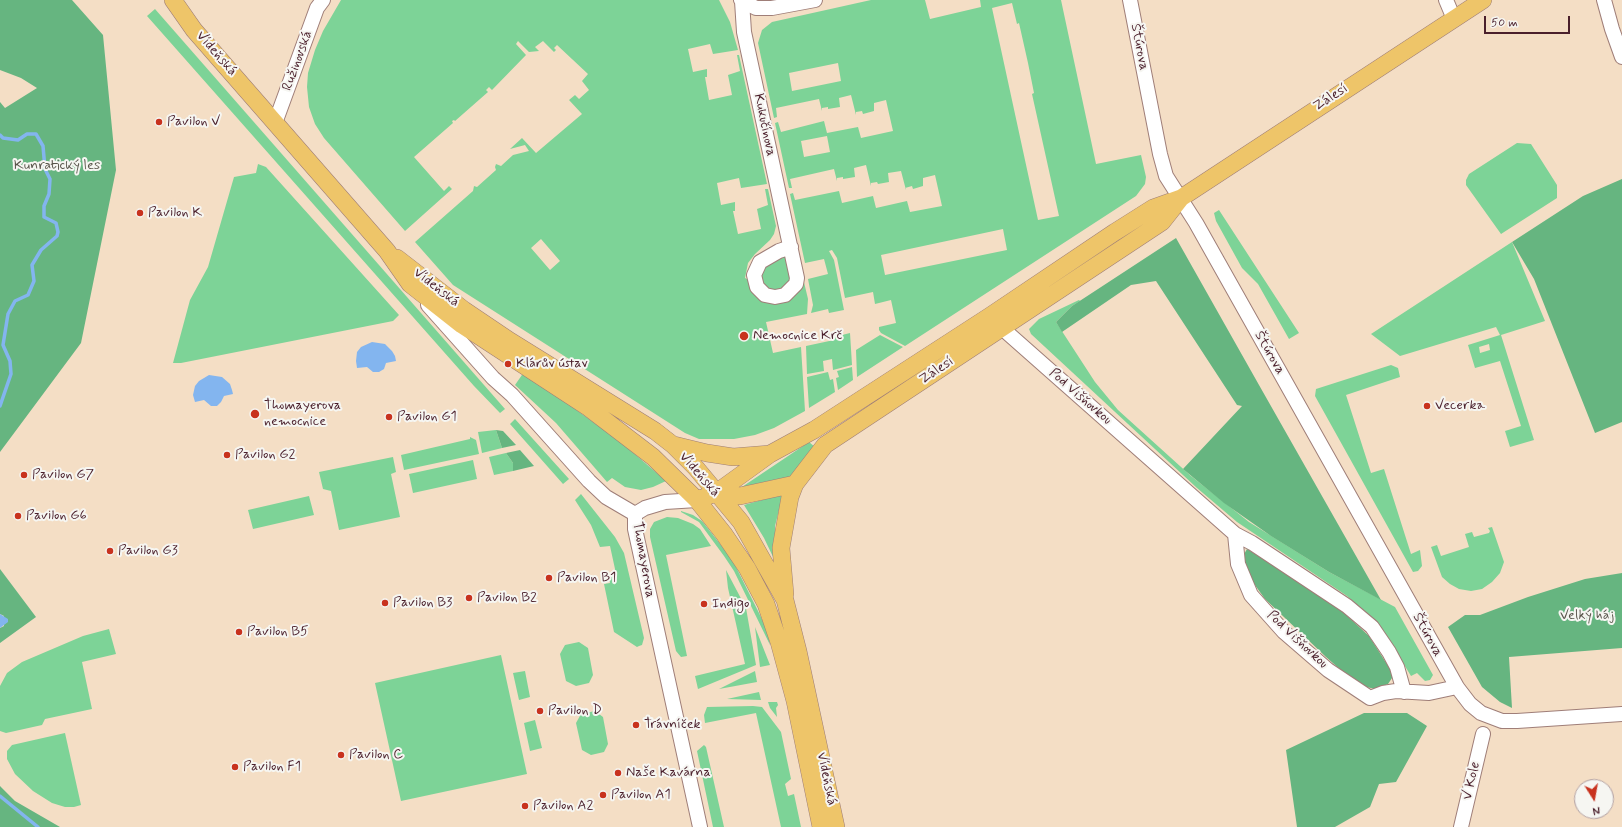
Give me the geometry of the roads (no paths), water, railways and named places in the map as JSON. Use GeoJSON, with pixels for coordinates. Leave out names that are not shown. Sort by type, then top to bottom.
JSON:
{"type":"FeatureCollection","features":[{"type":"Feature","properties":{"kind":"main road","name":"Vídeňská"},"geometry":{"type":"LineString","coordinates":[[173,0],[194,30],[384,247],[410,284],[462,325],[589,408],[653,457],[697,500],[724,534],[747,568],[768,611],[780,642],[795,701],[821,827]]}},
{"type":"Feature","properties":{"kind":"main road","name":"Zálesí"},"geometry":{"type":"LineString","coordinates":[[785,600],[781,548],[790,497],[795,484],[825,445],[995,322],[1115,232],[1153,208],[1181,198],[1483,0]]}},
{"type":"Feature","properties":{"kind":"main road","name":"Vídeňská"},"geometry":{"type":"LineString","coordinates":[[384,247],[464,310],[655,431],[673,445],[696,468],[741,522],[785,600],[798,651],[836,827]]}},
{"type":"Feature","properties":{"kind":"main road","name":"Zálesí"},"geometry":{"type":"LineString","coordinates":[[716,493],[770,454],[814,430],[995,322]]}},
{"type":"Feature","properties":{"kind":"main road"},"geometry":{"type":"LineString","coordinates":[[673,445],[733,457],[770,454]]}},
{"type":"Feature","properties":{"kind":"main road"},"geometry":{"type":"LineString","coordinates":[[697,500],[716,493],[740,496],[795,484]]}},
{"type":"Feature","properties":{"kind":"street"},"geometry":{"type":"LineString","coordinates":[[741,1],[756,8],[772,8],[815,0]]}},
{"type":"Feature","properties":{"kind":"street","name":"Štúrova"},"geometry":{"type":"LineString","coordinates":[[1130,0],[1160,154],[1166,176],[1181,198],[1457,688]]}},
{"type":"Feature","properties":{"kind":"street"},"geometry":{"type":"LineString","coordinates":[[1446,0],[1454,19]]}},
{"type":"Feature","properties":{"kind":"street"},"geometry":{"type":"LineString","coordinates":[[1604,0],[1612,30],[1622,57]]}},
{"type":"Feature","properties":{"kind":"street","name":"Kukučínova"},"geometry":{"type":"LineString","coordinates":[[741,1],[744,32],[791,247]]}},
{"type":"Feature","properties":{"kind":"street","name":"Ružinovská"},"geometry":{"type":"LineString","coordinates":[[275,123],[317,3]]}},
{"type":"Feature","properties":{"kind":"street","name":"Thomayerova"},"geometry":{"type":"LineString","coordinates":[[410,284],[493,378],[512,395],[590,481],[606,497],[635,514],[635,529],[700,827]]}},
{"type":"Feature","properties":{"kind":"street","name":"Pod Višňovkou"},"geometry":{"type":"LineString","coordinates":[[995,322],[1235,534],[1238,564],[1251,595],[1284,632],[1328,670],[1370,698],[1383,693],[1429,693],[1457,688]]}},
{"type":"Feature","properties":{"kind":"street"},"geometry":{"type":"LineString","coordinates":[[635,514],[645,508],[665,502],[697,500]]}},
{"type":"Feature","properties":{"kind":"street"},"geometry":{"type":"LineString","coordinates":[[1235,534],[1252,542],[1347,606],[1372,627],[1392,657],[1404,692]]}},
{"type":"Feature","properties":{"kind":"street"},"geometry":{"type":"LineString","coordinates":[[1457,688],[1470,704],[1481,713],[1502,721],[1622,714]]}},
{"type":"Feature","properties":{"kind":"street","name":"V Kole"},"geometry":{"type":"LineString","coordinates":[[1461,827],[1483,734]]}},
{"type":"Feature","properties":{"kind":"water"},"geometry":{"type":"Polygon","coordinates":[[[372,342],[385,344],[395,356],[396,361],[386,363],[384,369],[379,372],[373,372],[367,367],[357,368],[357,352],[361,347],[372,342]]]}},
{"type":"Feature","properties":{"kind":"water"},"geometry":{"type":"Polygon","coordinates":[[[209,375],[222,377],[230,384],[232,390],[233,394],[224,396],[217,406],[211,406],[204,400],[195,402],[193,395],[195,386],[199,381],[209,375]]]}},
{"type":"Feature","properties":{"kind":"water"},"geometry":{"type":"Polygon","coordinates":[[[0,614],[8,619],[8,622],[0,628],[0,614]]]}},
{"type":"Feature","properties":{"kind":"waterway"},"geometry":{"type":"LineString","coordinates":[[0,135],[3,138],[18,140],[27,134],[36,134],[43,146],[45,169],[50,179],[49,194],[44,206],[44,217],[56,223],[58,232],[57,236],[41,250],[32,265],[34,281],[28,295],[15,301],[8,314],[3,345],[10,361],[11,374],[0,406]]}},
{"type":"Feature","properties":{"kind":"waterway"},"geometry":{"type":"LineString","coordinates":[[0,796],[38,827]]}},
{"type":"Feature","properties":{"kind":"place","name":"Pavilon V"},"geometry":{"type":"Point","coordinates":[159,122]}},
{"type":"Feature","properties":{"kind":"place","name":"Pavilon K"},"geometry":{"type":"Point","coordinates":[140,213]}},
{"type":"Feature","properties":{"kind":"place","name":"Nemocnice Krč"},"geometry":{"type":"Point","coordinates":[744,336]}},
{"type":"Feature","properties":{"kind":"place","name":"Klárův ústav"},"geometry":{"type":"Point","coordinates":[508,364]}},
{"type":"Feature","properties":{"kind":"place","name":"Vecerka"},"geometry":{"type":"Point","coordinates":[1427,406]}},
{"type":"Feature","properties":{"kind":"place","name":"Thomayerova nemocnice"},"geometry":{"type":"Point","coordinates":[255,414]}},
{"type":"Feature","properties":{"kind":"place","name":"Pavilon G1"},"geometry":{"type":"Point","coordinates":[389,417]}},
{"type":"Feature","properties":{"kind":"place","name":"Pavilon G2"},"geometry":{"type":"Point","coordinates":[227,455]}},
{"type":"Feature","properties":{"kind":"place","name":"Pavilon G7"},"geometry":{"type":"Point","coordinates":[24,475]}},
{"type":"Feature","properties":{"kind":"place","name":"Pavilon G6"},"geometry":{"type":"Point","coordinates":[18,516]}},
{"type":"Feature","properties":{"kind":"place","name":"Pavilon G3"},"geometry":{"type":"Point","coordinates":[110,551]}},
{"type":"Feature","properties":{"kind":"place","name":"Pavilon B1"},"geometry":{"type":"Point","coordinates":[549,578]}},
{"type":"Feature","properties":{"kind":"place","name":"Pavilon B2"},"geometry":{"type":"Point","coordinates":[469,598]}},
{"type":"Feature","properties":{"kind":"place","name":"Pavilon B3"},"geometry":{"type":"Point","coordinates":[385,603]}},
{"type":"Feature","properties":{"kind":"place","name":"Indigo"},"geometry":{"type":"Point","coordinates":[704,604]}},
{"type":"Feature","properties":{"kind":"place","name":"Pavilon B5"},"geometry":{"type":"Point","coordinates":[239,632]}},
{"type":"Feature","properties":{"kind":"place","name":"Pavilon D"},"geometry":{"type":"Point","coordinates":[540,711]}},
{"type":"Feature","properties":{"kind":"place","name":"Trávníček"},"geometry":{"type":"Point","coordinates":[636,725]}},
{"type":"Feature","properties":{"kind":"place","name":"Pavilon C"},"geometry":{"type":"Point","coordinates":[341,755]}},
{"type":"Feature","properties":{"kind":"place","name":"Pavilon F1"},"geometry":{"type":"Point","coordinates":[235,767]}},
{"type":"Feature","properties":{"kind":"place","name":"Naše Kavárna"},"geometry":{"type":"Point","coordinates":[618,773]}},
{"type":"Feature","properties":{"kind":"place","name":"Pavilon A1"},"geometry":{"type":"Point","coordinates":[603,795]}},
{"type":"Feature","properties":{"kind":"place","name":"Pavilon A2"},"geometry":{"type":"Point","coordinates":[525,806]}},
{"type":"Feature","properties":{"kind":"park label","name":"Kunratický les"},"geometry":{"type":"Point","coordinates":[57,166]}},
{"type":"Feature","properties":{"kind":"park label","name":"Velký háj"},"geometry":{"type":"Point","coordinates":[1587,616]}}]}
